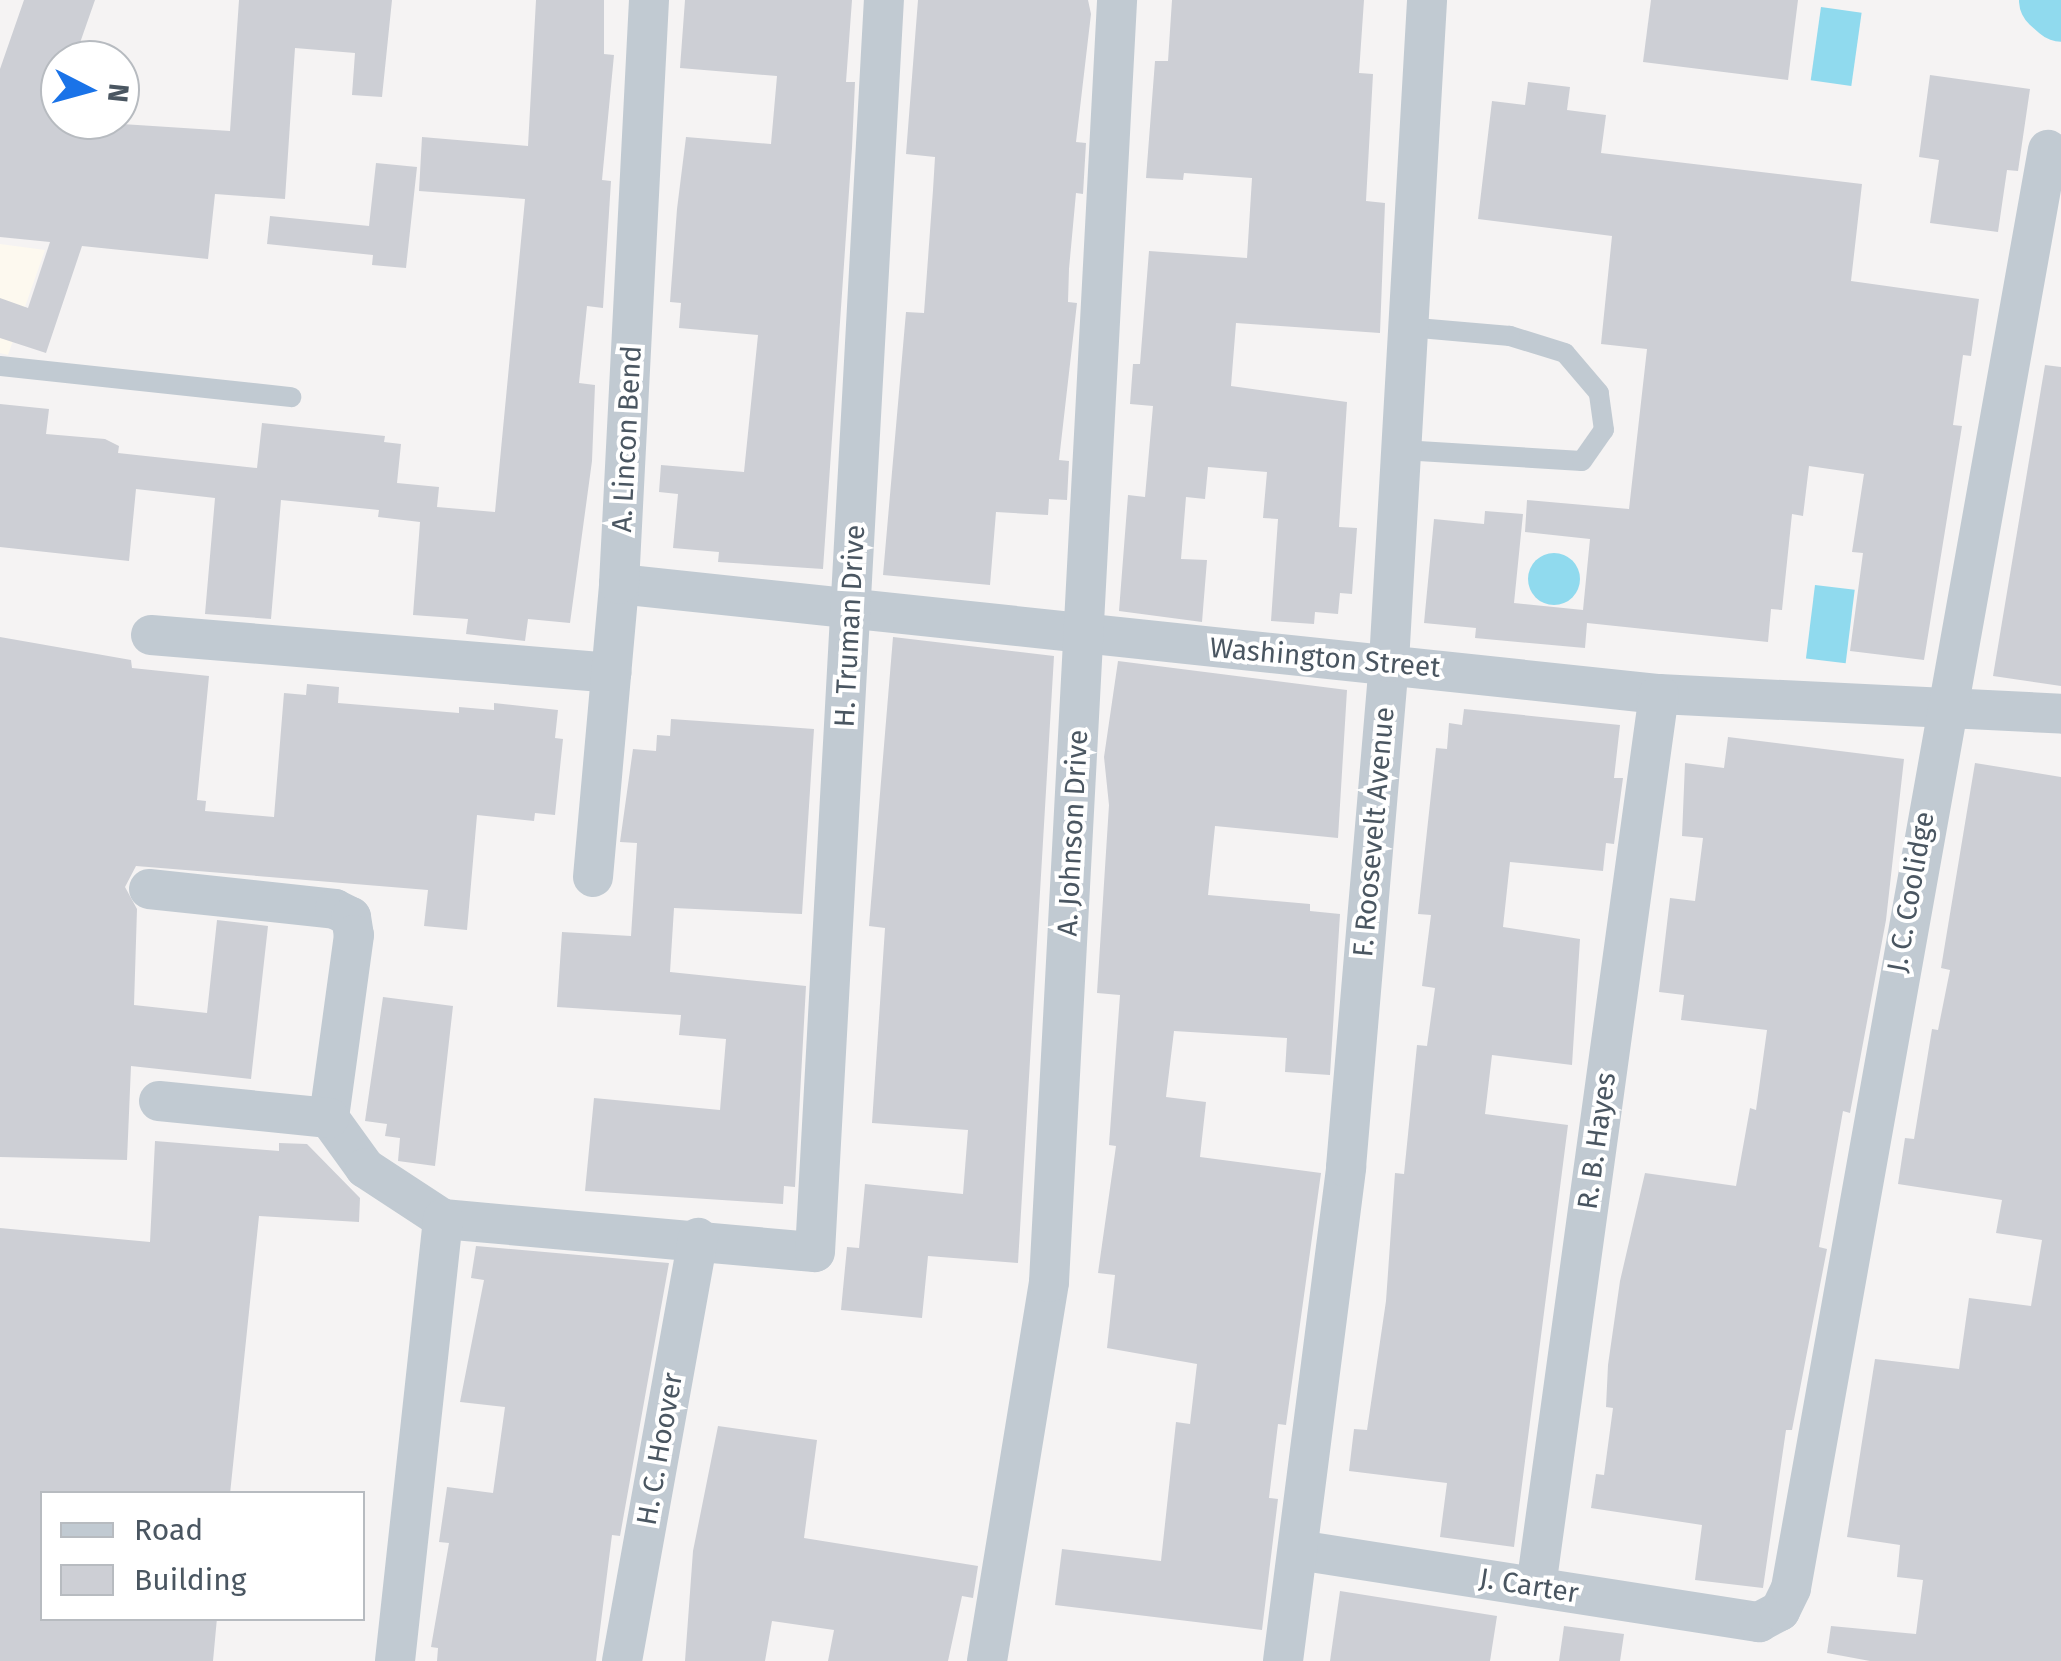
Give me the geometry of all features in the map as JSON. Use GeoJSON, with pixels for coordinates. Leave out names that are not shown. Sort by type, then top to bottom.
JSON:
{"type":"FeatureCollection","features":[{"type":"Feature","properties":{"kind":"street","name":"A. Lincon Bend"},"geometry":{"type":"LineString","coordinates":[[594,877],[620,584],[649,0]]}},
{"type":"Feature","properties":{"kind":"street","name":"H. Truman Drive"},"geometry":{"type":"LineString","coordinates":[[698,1238],[815,1252],[884,0]]}},
{"type":"Feature","properties":{"kind":"street","name":"A. Johnson Drive"},"geometry":{"type":"LineString","coordinates":[[987,1661],[1049,1282],[1117,0]]}},
{"type":"Feature","properties":{"kind":"street","name":"F. Roosevelt Avenue"},"geometry":{"type":"LineString","coordinates":[[1283,1661],[1346,1168],[1388,662],[1427,0]]}},
{"type":"Feature","properties":{"kind":"street","name":"J. C. Coolidge"},"geometry":{"type":"LineString","coordinates":[[1759,1622],[1780,1611],[1790,1588],[1943,708],[2048,150]]}},
{"type":"Feature","properties":{"kind":"street","name":"Washington Street"},"geometry":{"type":"LineString","coordinates":[[620,584],[1084,636],[1388,662],[1659,694],[1943,708],[2051,719]]}},
{"type":"Feature","properties":{"kind":"street"},"geometry":{"type":"LineString","coordinates":[[151,635],[611,673]]}},
{"type":"Feature","properties":{"kind":"street","name":"R. B. Hayes"},"geometry":{"type":"LineString","coordinates":[[1536,1588],[1659,694]]}},
{"type":"Feature","properties":{"kind":"street"},"geometry":{"type":"LineString","coordinates":[[149,889],[335,909],[351,917],[354,936],[329,1118],[365,1168],[443,1218],[698,1238]]}},
{"type":"Feature","properties":{"kind":"street"},"geometry":{"type":"LineString","coordinates":[[158,1101],[329,1118]]}},
{"type":"Feature","properties":{"kind":"street"},"geometry":{"type":"LineString","coordinates":[[395,1661],[443,1218]]}},
{"type":"Feature","properties":{"kind":"street","name":"H. C. Hoover"},"geometry":{"type":"LineString","coordinates":[[622,1661],[698,1238]]}},
{"type":"Feature","properties":{"kind":"street","name":"J. Carter"},"geometry":{"type":"LineString","coordinates":[[1298,1550],[1759,1622]]}},
{"type":"Feature","properties":{"kind":"lane"},"geometry":{"type":"LineString","coordinates":[[1402,450],[1582,461],[1604,430],[1599,393],[1565,353],[1510,336],[1408,327]]}},
{"type":"Feature","properties":{"kind":"lane"},"geometry":{"type":"LineString","coordinates":[[0,366],[291,397]]}},
{"type":"Feature","properties":{"kind":"shaded area"},"geometry":{"type":"Polygon","coordinates":[[[0,244],[45,250],[8,355],[0,353],[0,244]]]}},
{"type":"Feature","properties":{"kind":"water"},"geometry":{"type":"Polygon","coordinates":[[[1821,7],[1862,13],[1851,86],[1811,80],[1821,7]]]}},
{"type":"Feature","properties":{"kind":"water"},"geometry":{"type":"Polygon","coordinates":[[[1554,553],[1572,561],[1580,579],[1572,597],[1554,605],[1536,597],[1528,579],[1536,561],[1554,553]]]}},
{"type":"Feature","properties":{"kind":"water"},"geometry":{"type":"Polygon","coordinates":[[[1815,585],[1855,590],[1846,663],[1806,658],[1815,585]]]}},
{"type":"Feature","properties":{"kind":"building"},"geometry":{"type":"Polygon","coordinates":[[[24,0],[95,0],[81,40],[40,40],[40,140],[140,140],[140,125],[230,131],[239,0],[392,0],[382,97],[352,95],[355,53],[295,48],[285,199],[215,194],[208,259],[82,246],[46,353],[0,338],[0,298],[28,308],[50,242],[0,237],[0,69],[24,0]]]}},
{"type":"Feature","properties":{"kind":"building"},"geometry":{"type":"Polygon","coordinates":[[[536,0],[604,0],[604,54],[614,55],[602,180],[611,181],[603,308],[587,306],[579,383],[595,385],[592,461],[570,623],[528,619],[525,641],[466,634],[468,619],[413,615],[420,522],[378,517],[379,510],[281,500],[271,619],[205,614],[215,498],[136,489],[129,561],[0,547],[0,404],[49,409],[46,434],[105,439],[119,446],[118,453],[257,468],[262,423],[385,436],[384,442],[401,444],[397,483],[439,487],[437,507],[495,512],[525,199],[419,191],[422,137],[528,146],[536,0]]]}},
{"type":"Feature","properties":{"kind":"building"},"geometry":{"type":"Polygon","coordinates":[[[685,0],[852,0],[846,82],[855,82],[852,148],[823,569],[718,562],[719,552],[673,548],[678,494],[659,492],[661,465],[744,472],[758,335],[679,328],[681,303],[670,302],[677,209],[686,137],[771,144],[777,76],[680,68],[685,0]]]}},
{"type":"Feature","properties":{"kind":"building"},"geometry":{"type":"Polygon","coordinates":[[[918,0],[1088,0],[1091,14],[1076,142],[1086,143],[1083,194],[1076,193],[1069,269],[1068,302],[1077,303],[1059,460],[1069,461],[1067,500],[1049,499],[1048,515],[996,512],[990,585],[883,575],[906,312],[924,313],[933,190],[935,157],[906,154],[918,0]]]}},
{"type":"Feature","properties":{"kind":"building"},"geometry":{"type":"Polygon","coordinates":[[[1172,0],[1364,0],[1359,73],[1373,74],[1366,201],[1385,203],[1380,333],[1236,323],[1231,386],[1347,402],[1339,527],[1357,528],[1352,594],[1340,593],[1338,614],[1315,612],[1314,624],[1271,621],[1278,519],[1263,518],[1267,472],[1208,467],[1205,499],[1186,497],[1181,559],[1207,560],[1202,622],[1119,611],[1128,495],[1145,497],[1153,406],[1130,404],[1133,364],[1140,364],[1149,251],[1247,258],[1252,178],[1184,173],[1183,180],[1146,178],[1155,61],[1168,61],[1172,0]]]}},
{"type":"Feature","properties":{"kind":"building"},"geometry":{"type":"Polygon","coordinates":[[[1651,0],[1798,0],[1788,80],[1643,62],[1651,0]]]}},
{"type":"Feature","properties":{"kind":"building"},"geometry":{"type":"Polygon","coordinates":[[[1930,75],[2030,89],[2018,171],[2007,170],[1998,232],[1930,223],[1939,160],[1919,157],[1930,75]]]}},
{"type":"Feature","properties":{"kind":"building"},"geometry":{"type":"Polygon","coordinates":[[[1528,82],[1570,87],[1567,110],[1606,115],[1601,153],[1862,184],[1851,281],[1979,299],[1971,356],[1963,355],[1953,425],[1962,426],[1924,660],[1850,651],[1863,553],[1852,552],[1864,474],[1809,466],[1803,516],[1792,514],[1782,610],[1771,609],[1768,642],[1587,623],[1585,648],[1475,638],[1476,628],[1424,623],[1434,519],[1484,524],[1485,511],[1523,514],[1514,603],[1583,610],[1590,539],[1525,532],[1527,500],[1629,509],[1647,349],[1601,344],[1612,236],[1478,219],[1492,101],[1525,105],[1528,82]]]}},
{"type":"Feature","properties":{"kind":"building"},"geometry":{"type":"Polygon","coordinates":[[[376,163],[417,167],[406,268],[372,265],[373,255],[267,244],[270,216],[369,226],[376,163]]]}},
{"type":"Feature","properties":{"kind":"building"},"geometry":{"type":"Polygon","coordinates":[[[2045,365],[2061,367],[2061,686],[1993,676],[2045,365]]]}},
{"type":"Feature","properties":{"kind":"building"},"geometry":{"type":"Polygon","coordinates":[[[0,637],[131,660],[132,668],[209,676],[197,800],[206,801],[205,811],[274,817],[284,693],[306,695],[307,684],[339,687],[338,703],[459,713],[459,707],[494,710],[494,703],[558,710],[555,738],[563,739],[555,815],[535,813],[534,821],[477,815],[467,930],[424,926],[428,890],[136,866],[125,887],[137,909],[134,1005],[207,1013],[217,920],[268,926],[251,1079],[131,1066],[127,1160],[0,1157],[0,637]]]}},
{"type":"Feature","properties":{"kind":"building"},"geometry":{"type":"Polygon","coordinates":[[[893,637],[1054,656],[1018,1263],[928,1256],[922,1318],[841,1310],[847,1247],[859,1248],[865,1184],[963,1194],[968,1130],[872,1123],[885,928],[869,926],[893,637]]]}},
{"type":"Feature","properties":{"kind":"building"},"geometry":{"type":"Polygon","coordinates":[[[1118,661],[1347,690],[1338,838],[1215,826],[1208,895],[1310,904],[1310,911],[1340,914],[1330,1075],[1285,1072],[1287,1038],[1174,1031],[1166,1097],[1206,1102],[1200,1157],[1321,1173],[1286,1425],[1278,1424],[1269,1498],[1278,1499],[1262,1630],[1055,1605],[1062,1549],[1161,1561],[1176,1422],[1190,1424],[1197,1364],[1107,1348],[1115,1275],[1098,1273],[1116,1146],[1109,1145],[1120,995],[1097,993],[1109,805],[1104,757],[1118,661]]]}},
{"type":"Feature","properties":{"kind":"building"},"geometry":{"type":"Polygon","coordinates":[[[1464,709],[1620,725],[1614,778],[1623,778],[1614,844],[1606,843],[1603,871],[1510,862],[1503,927],[1580,939],[1572,1065],[1492,1055],[1485,1114],[1568,1125],[1514,1547],[1440,1537],[1447,1483],[1349,1471],[1354,1429],[1367,1430],[1386,1301],[1395,1173],[1404,1174],[1417,1045],[1427,1046],[1435,988],[1422,986],[1431,915],[1418,914],[1436,748],[1447,749],[1449,723],[1462,725],[1464,709]]]}},
{"type":"Feature","properties":{"kind":"building"},"geometry":{"type":"Polygon","coordinates":[[[671,719],[814,729],[802,914],[674,908],[670,972],[806,986],[795,1187],[784,1186],[783,1204],[585,1191],[594,1098],[720,1110],[726,1039],[679,1035],[681,1015],[557,1007],[562,932],[631,936],[637,843],[620,842],[633,749],[656,751],[657,735],[670,736],[671,719]]]}},
{"type":"Feature","properties":{"kind":"building"},"geometry":{"type":"Polygon","coordinates":[[[1728,737],[1904,759],[1886,920],[1850,1113],[1843,1111],[1819,1247],[1827,1249],[1792,1430],[1786,1430],[1763,1588],[1695,1580],[1702,1525],[1591,1508],[1596,1474],[1604,1475],[1613,1408],[1606,1407],[1608,1365],[1620,1281],[1645,1173],[1736,1186],[1750,1108],[1756,1110],[1767,1030],[1681,1020],[1684,995],[1659,992],[1670,898],[1695,901],[1703,838],[1682,836],[1685,763],[1724,768],[1728,737]]]}},
{"type":"Feature","properties":{"kind":"building"},"geometry":{"type":"Polygon","coordinates":[[[1975,763],[2061,777],[2061,1661],[1870,1661],[1827,1653],[1831,1626],[1916,1634],[1923,1580],[1897,1577],[1900,1545],[1847,1537],[1875,1359],[1959,1369],[1969,1298],[2031,1306],[2042,1240],[1996,1233],[2002,1200],[1898,1184],[1905,1138],[1914,1139],[1932,1029],[1938,1030],[1950,970],[1941,968],[1975,763]]]}},
{"type":"Feature","properties":{"kind":"building"},"geometry":{"type":"Polygon","coordinates":[[[383,997],[453,1006],[435,1166],[398,1161],[400,1138],[385,1136],[387,1124],[365,1121],[383,997]]]}},
{"type":"Feature","properties":{"kind":"building"},"geometry":{"type":"Polygon","coordinates":[[[155,1141],[279,1151],[279,1143],[307,1144],[360,1198],[359,1222],[259,1216],[230,1491],[40,1491],[40,1621],[217,1621],[213,1661],[0,1661],[0,1228],[150,1242],[155,1141]]]}},
{"type":"Feature","properties":{"kind":"building"},"geometry":{"type":"Polygon","coordinates":[[[476,1246],[669,1263],[620,1536],[612,1535],[596,1661],[437,1661],[438,1648],[431,1647],[449,1543],[439,1542],[447,1487],[493,1493],[505,1407],[460,1402],[484,1280],[471,1278],[476,1246]]]}},
{"type":"Feature","properties":{"kind":"building"},"geometry":{"type":"Polygon","coordinates":[[[718,1426],[817,1440],[804,1538],[978,1566],[973,1598],[962,1596],[948,1661],[828,1661],[834,1630],[772,1621],[765,1661],[685,1661],[693,1551],[718,1426]]]}},
{"type":"Feature","properties":{"kind":"building"},"geometry":{"type":"Polygon","coordinates":[[[1340,1591],[1497,1616],[1490,1661],[1330,1661],[1340,1591]]]}},
{"type":"Feature","properties":{"kind":"building"},"geometry":{"type":"Polygon","coordinates":[[[1564,1626],[1624,1634],[1620,1661],[1559,1661],[1564,1626]]]}},
{"type":"Feature","properties":{"kind":"waterway"},"geometry":{"type":"LineString","coordinates":[[2051,0],[2061,9]]}}]}
